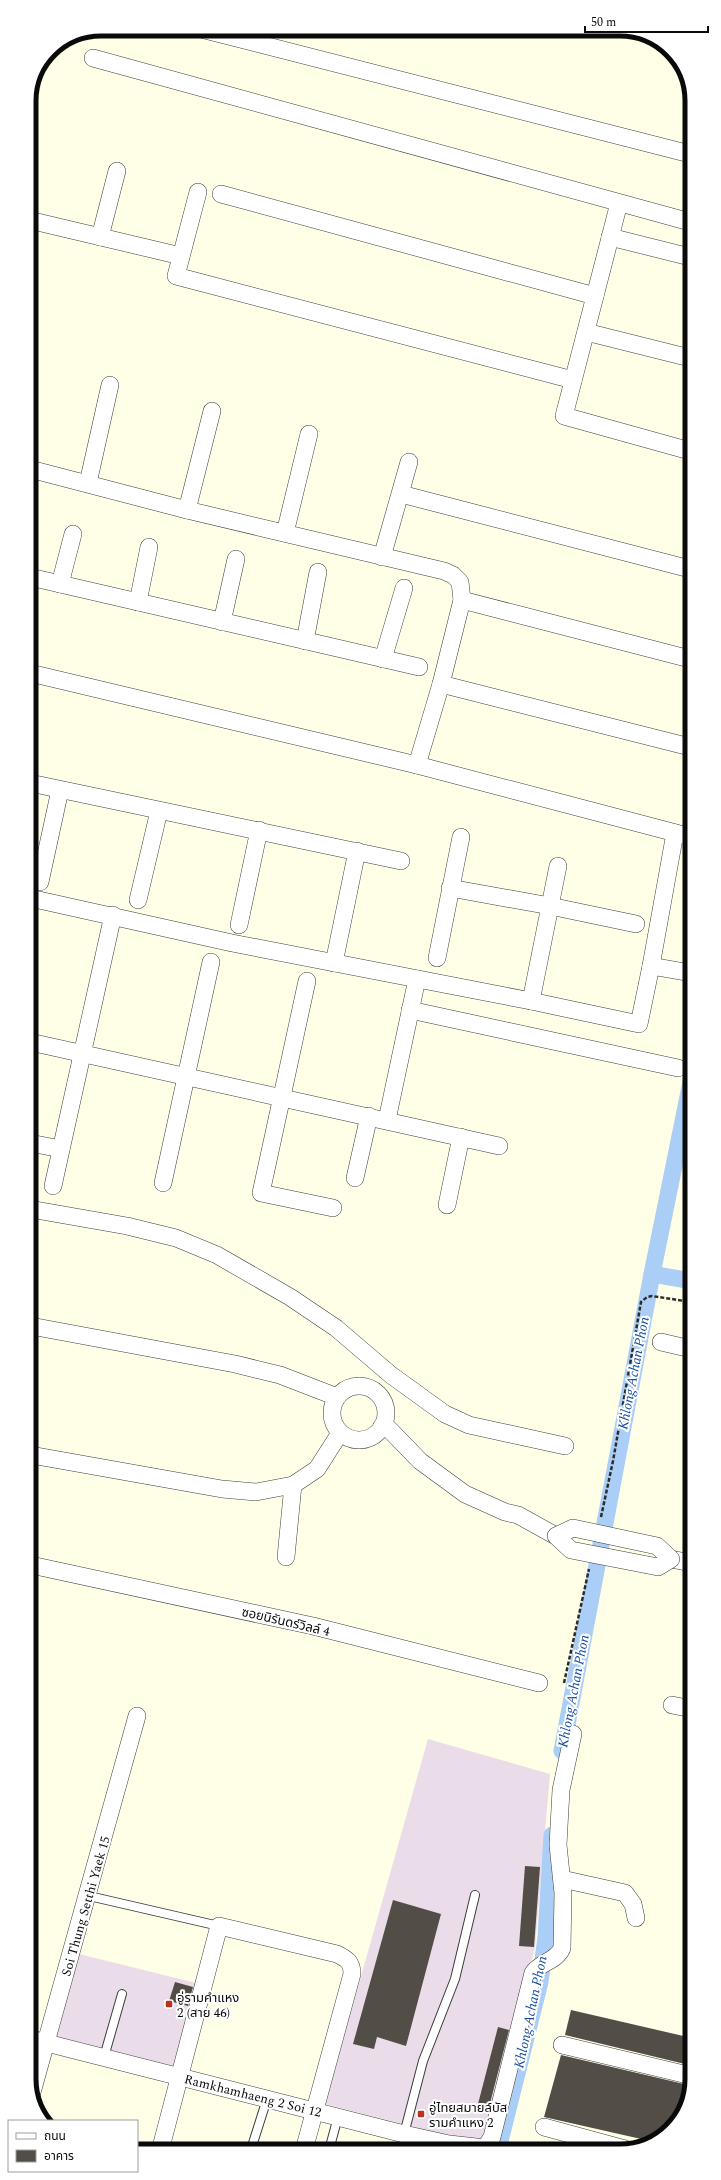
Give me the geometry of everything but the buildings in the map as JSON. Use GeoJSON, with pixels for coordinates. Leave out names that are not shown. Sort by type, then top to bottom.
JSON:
{"type":"FeatureCollection","features":[{"type":"Feature","properties":{"kind":"street"},"geometry":{"type":"LineString","coordinates":[[228,36],[685,153]]}},
{"type":"Feature","properties":{"kind":"street"},"geometry":{"type":"LineString","coordinates":[[93,58],[685,221]]}},
{"type":"Feature","properties":{"kind":"street"},"geometry":{"type":"LineString","coordinates":[[100,237],[117,171]]}},
{"type":"Feature","properties":{"kind":"street"},"geometry":{"type":"LineString","coordinates":[[198,192],[176,276],[573,380]]}},
{"type":"Feature","properties":{"kind":"street"},"geometry":{"type":"LineString","coordinates":[[221,194],[595,296]]}},
{"type":"Feature","properties":{"kind":"street"},"geometry":{"type":"LineString","coordinates":[[619,203],[564,416],[685,450]]}},
{"type":"Feature","properties":{"kind":"street"},"geometry":{"type":"LineString","coordinates":[[36,222],[181,256]]}},
{"type":"Feature","properties":{"kind":"street"},"geometry":{"type":"LineString","coordinates":[[610,237],[685,257]]}},
{"type":"Feature","properties":{"kind":"street"},"geometry":{"type":"LineString","coordinates":[[586,332],[685,357]]}},
{"type":"Feature","properties":{"kind":"street"},"geometry":{"type":"LineString","coordinates":[[88,483],[110,384]]}},
{"type":"Feature","properties":{"kind":"street"},"geometry":{"type":"LineString","coordinates":[[187,510],[212,411]]}},
{"type":"Feature","properties":{"kind":"street"},"geometry":{"type":"LineString","coordinates":[[285,533],[309,434]]}},
{"type":"Feature","properties":{"kind":"street"},"geometry":{"type":"LineString","coordinates":[[382,557],[409,462]]}},
{"type":"Feature","properties":{"kind":"street"},"geometry":{"type":"LineString","coordinates":[[36,470],[187,510],[444,571],[454,575],[460,582],[462,600],[441,684],[417,765]]}},
{"type":"Feature","properties":{"kind":"street"},"geometry":{"type":"LineString","coordinates":[[401,494],[685,568]]}},
{"type":"Feature","properties":{"kind":"street"},"geometry":{"type":"LineString","coordinates":[[60,584],[73,534]]}},
{"type":"Feature","properties":{"kind":"street"},"geometry":{"type":"LineString","coordinates":[[138,602],[149,547]]}},
{"type":"Feature","properties":{"kind":"street"},"geometry":{"type":"LineString","coordinates":[[222,622],[236,559]]}},
{"type":"Feature","properties":{"kind":"street"},"geometry":{"type":"LineString","coordinates":[[305,641],[318,572]]}},
{"type":"Feature","properties":{"kind":"street"},"geometry":{"type":"LineString","coordinates":[[36,578],[418,667]]}},
{"type":"Feature","properties":{"kind":"street"},"geometry":{"type":"LineString","coordinates":[[383,659],[404,588]]}},
{"type":"Feature","properties":{"kind":"street"},"geometry":{"type":"LineString","coordinates":[[462,600],[685,658]]}},
{"type":"Feature","properties":{"kind":"street"},"geometry":{"type":"LineString","coordinates":[[36,674],[417,765],[683,835],[651,966],[639,1024],[530,1001],[232,943],[113,915],[36,899]]}},
{"type":"Feature","properties":{"kind":"street"},"geometry":{"type":"LineString","coordinates":[[441,684],[685,746]]}},
{"type":"Feature","properties":{"kind":"street"},"geometry":{"type":"LineString","coordinates":[[36,784],[159,811],[259,830],[401,862]]}},
{"type":"Feature","properties":{"kind":"street"},"geometry":{"type":"LineString","coordinates":[[40,882],[60,790]]}},
{"type":"Feature","properties":{"kind":"street"},"geometry":{"type":"LineString","coordinates":[[138,900],[159,811]]}},
{"type":"Feature","properties":{"kind":"street"},"geometry":{"type":"LineString","coordinates":[[239,925],[259,830]]}},
{"type":"Feature","properties":{"kind":"street"},"geometry":{"type":"LineString","coordinates":[[437,958],[461,837]]}},
{"type":"Feature","properties":{"kind":"street"},"geometry":{"type":"LineString","coordinates":[[334,963],[357,851]]}},
{"type":"Feature","properties":{"kind":"street"},"geometry":{"type":"LineString","coordinates":[[530,1001],[558,866]]}},
{"type":"Feature","properties":{"kind":"street"},"geometry":{"type":"LineString","coordinates":[[450,888],[550,906],[636,924]]}},
{"type":"Feature","properties":{"kind":"street"},"geometry":{"type":"LineString","coordinates":[[53,1186],[113,915]]}},
{"type":"Feature","properties":{"kind":"street"},"geometry":{"type":"LineString","coordinates":[[163,1183],[185,1075],[211,962]]}},
{"type":"Feature","properties":{"kind":"street"},"geometry":{"type":"LineString","coordinates":[[651,966],[685,972]]}},
{"type":"Feature","properties":{"kind":"street"},"geometry":{"type":"LineString","coordinates":[[387,1120],[417,979]]}},
{"type":"Feature","properties":{"kind":"street"},"geometry":{"type":"LineString","coordinates":[[307,981],[261,1193],[333,1208]]}},
{"type":"Feature","properties":{"kind":"street"},"geometry":{"type":"LineString","coordinates":[[410,1010],[678,1068]]}},
{"type":"Feature","properties":{"kind":"street"},"geometry":{"type":"LineString","coordinates":[[36,1043],[185,1075],[499,1146]]}},
{"type":"Feature","properties":{"kind":"street"},"geometry":{"type":"LineString","coordinates":[[355,1178],[369,1116]]}},
{"type":"Feature","properties":{"kind":"street"},"geometry":{"type":"LineString","coordinates":[[447,1206],[461,1137]]}},
{"type":"Feature","properties":{"kind":"street"},"geometry":{"type":"LineString","coordinates":[[36,1144],[61,1149]]}},
{"type":"Feature","properties":{"kind":"street"},"geometry":{"type":"LineString","coordinates":[[36,1210],[134,1228],[176,1238],[217,1255],[290,1297],[336,1328],[391,1375],[434,1407],[458,1421],[564,1446]]}},
{"type":"Feature","properties":{"kind":"street"},"geometry":{"type":"LineString","coordinates":[[36,1327],[235,1364],[280,1375],[337,1397]]}},
{"type":"Feature","properties":{"kind":"street"},"geometry":{"type":"LineString","coordinates":[[660,1342],[685,1347]]}},
{"type":"Feature","properties":{"kind":"street"},"geometry":{"type":"LineString","coordinates":[[373,1390],[391,1375]]}},
{"type":"Feature","properties":{"kind":"street"},"geometry":{"type":"LineString","coordinates":[[354,1387],[365,1387],[373,1390],[384,1403],[385,1419],[382,1426],[371,1438],[363,1440],[347,1438],[340,1433],[332,1420],[333,1404],[337,1397],[342,1392],[354,1387]]}},
{"type":"Feature","properties":{"kind":"street"},"geometry":{"type":"LineString","coordinates":[[382,1426],[389,1429],[436,1474],[465,1494],[505,1512],[518,1515],[556,1536],[573,1528],[657,1546],[671,1559],[685,1561]]}},
{"type":"Feature","properties":{"kind":"street"},"geometry":{"type":"LineString","coordinates":[[36,1456],[240,1492],[275,1490],[293,1486],[318,1469],[340,1433]]}},
{"type":"Feature","properties":{"kind":"street"},"geometry":{"type":"LineString","coordinates":[[286,1557],[293,1486]]}},
{"type":"Feature","properties":{"kind":"street","name":"ซอยนิรันดร์วิลล์ 4"},"geometry":{"type":"LineString","coordinates":[[36,1566],[313,1626],[539,1683]]}},
{"type":"Feature","properties":{"kind":"street"},"geometry":{"type":"LineString","coordinates":[[672,1705],[685,1708]]}},
{"type":"Feature","properties":{"kind":"street","name":"Soi Thung Setthi Yaek 15"},"geometry":{"type":"LineString","coordinates":[[36,2057],[38,2041],[89,1896],[137,1716]]}},
{"type":"Feature","properties":{"kind":"street"},"geometry":{"type":"LineString","coordinates":[[573,1734],[561,1790],[558,1845],[562,1879],[624,1893],[633,1904],[636,1918]]}},
{"type":"Feature","properties":{"kind":"street","name":"Ramkhamhaeng 2 Soi 12"},"geometry":{"type":"LineString","coordinates":[[488,2144],[492,2137],[533,1973],[559,1955],[562,1942],[562,1879]]}},
{"type":"Feature","properties":{"kind":"street"},"geometry":{"type":"LineString","coordinates":[[162,2144],[219,1926],[337,1954],[347,1959],[352,1966],[352,1974],[306,2144]]}},
{"type":"Feature","properties":{"kind":"street","name":"Ramkhamhaeng 2 Soi 12"},"geometry":{"type":"LineString","coordinates":[[38,2041],[404,2134],[455,2144]]}},
{"type":"Feature","properties":{"kind":"street"},"geometry":{"type":"LineString","coordinates":[[562,2045],[685,2074]]}},
{"type":"Feature","properties":{"kind":"street"},"geometry":{"type":"LineString","coordinates":[[544,2127],[607,2144]]}},
{"type":"Feature","properties":{"kind":"lane"},"geometry":{"type":"LineString","coordinates":[[404,2134],[423,2061],[455,1979],[475,1895]]}},
{"type":"Feature","properties":{"kind":"lane"},"geometry":{"type":"LineString","coordinates":[[89,1896],[219,1926]]}},
{"type":"Feature","properties":{"kind":"lane"},"geometry":{"type":"LineString","coordinates":[[104,2057],[122,1994]]}},
{"type":"Feature","properties":{"kind":"lane"},"geometry":{"type":"LineString","coordinates":[[253,2143],[267,2099]]}},
{"type":"Feature","properties":{"kind":"lane"},"geometry":{"type":"LineString","coordinates":[[331,2144],[338,2117]]}},
{"type":"Feature","properties":{"kind":"path"},"geometry":{"type":"LineString","coordinates":[[600,1522],[613,1461],[641,1302],[647,1297],[652,1296],[685,1301]]}},
{"type":"Feature","properties":{"kind":"path"},"geometry":{"type":"LineString","coordinates":[[564,1683],[591,1561]]}},
{"type":"Feature","properties":{"kind":"shaded area"},"geometry":{"type":"Polygon","coordinates":[[[428,1739],[550,1774],[535,1947],[490,2131],[476,2143],[325,2104],[428,1739]]]}},
{"type":"Feature","properties":{"kind":"shaded area"},"geometry":{"type":"Polygon","coordinates":[[[79,1954],[200,1984],[177,2067],[55,2036],[79,1954]]]}},
{"type":"Feature","properties":{"kind":"waterway"},"geometry":{"type":"LineString","coordinates":[[652,1274],[685,1112]]}},
{"type":"Feature","properties":{"kind":"waterway","name":"Khlong Achan Phon"},"geometry":{"type":"LineString","coordinates":[[562,1751],[652,1274],[685,1280]]}},
{"type":"Feature","properties":{"kind":"waterway","name":"Khlong Achan Phon"},"geometry":{"type":"LineString","coordinates":[[499,2144],[540,1982],[546,1937],[552,1835]]}},
{"type":"Feature","properties":{"kind":"place","name":"อู่รามคำแหง 2 (สาย 46)"},"geometry":{"type":"Point","coordinates":[169,2004]}},
{"type":"Feature","properties":{"kind":"place","name":"อู่ไทยสมายล์บัส รามคำแหง 2"},"geometry":{"type":"Point","coordinates":[421,2114]}}]}
